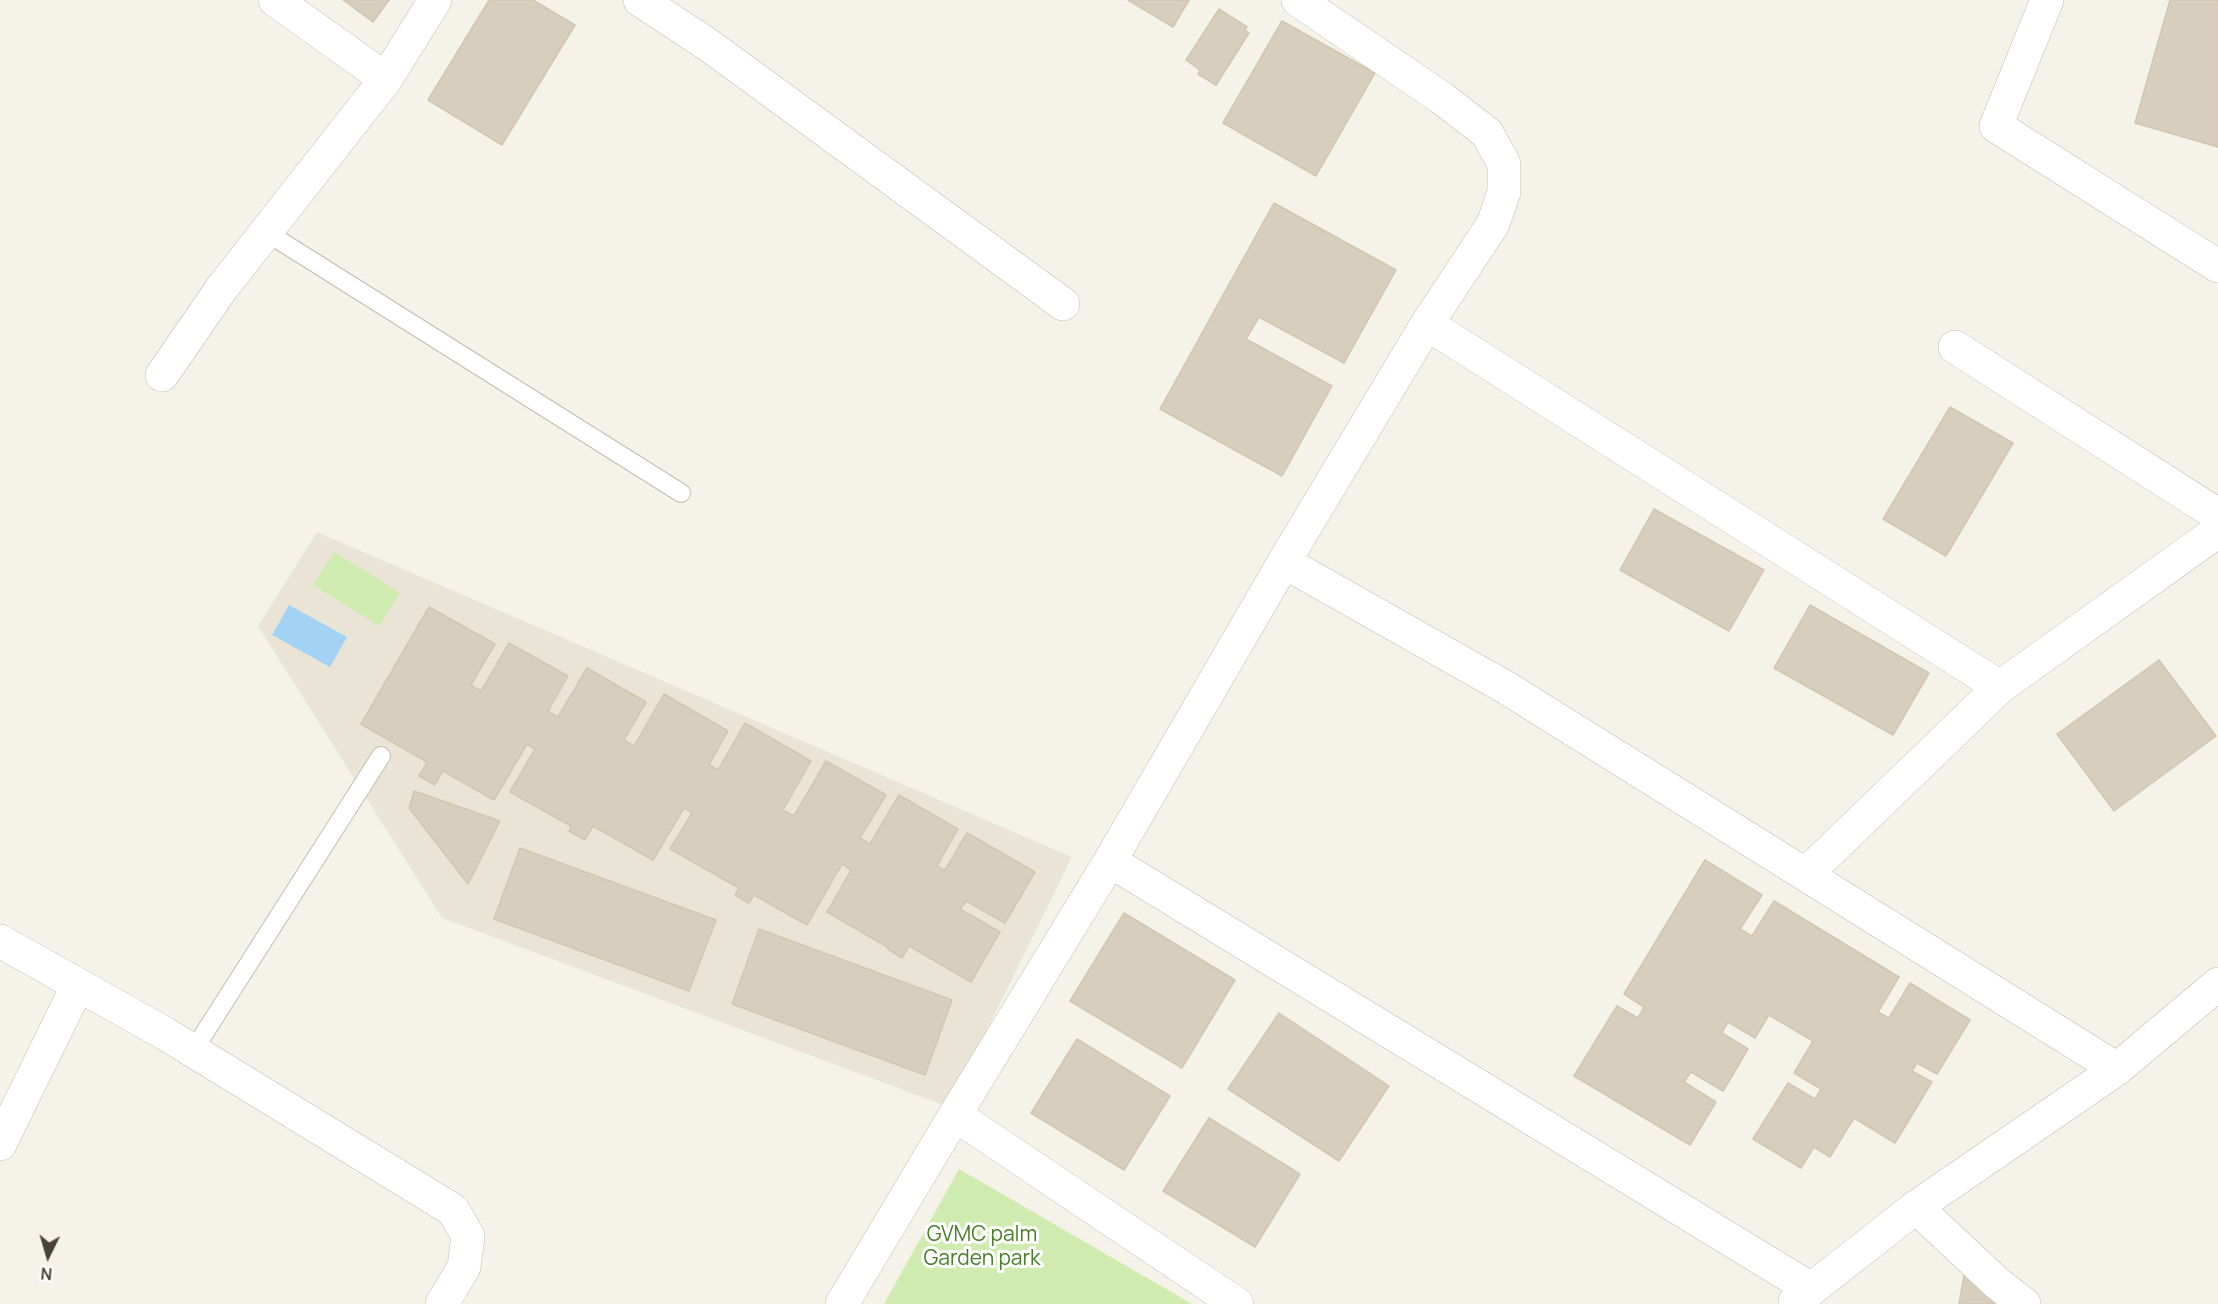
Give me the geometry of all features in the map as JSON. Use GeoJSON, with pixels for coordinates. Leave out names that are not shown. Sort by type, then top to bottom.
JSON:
{"type":"FeatureCollection","features":[{"type":"Feature","properties":{"kind":"street"},"geometry":{"type":"LineString","coordinates":[[275,0],[386,79]]}},
{"type":"Feature","properties":{"kind":"street"},"geometry":{"type":"LineString","coordinates":[[162,375],[222,288],[386,79],[435,0]]}},
{"type":"Feature","properties":{"kind":"street"},"geometry":{"type":"LineString","coordinates":[[640,0],[707,44],[1063,304]]}},
{"type":"Feature","properties":{"kind":"street"},"geometry":{"type":"LineString","coordinates":[[842,1304],[1110,861],[1284,562],[1427,324],[1494,224],[1504,192],[1504,164],[1487,133],[1443,99],[1298,0]]}},
{"type":"Feature","properties":{"kind":"street"},"geometry":{"type":"LineString","coordinates":[[2047,0],[1996,126],[2218,266]]}},
{"type":"Feature","properties":{"kind":"street"},"geometry":{"type":"LineString","coordinates":[[1427,324],[2000,687]]}},
{"type":"Feature","properties":{"kind":"street"},"geometry":{"type":"LineString","coordinates":[[1955,347],[2218,515]]}},
{"type":"Feature","properties":{"kind":"street"},"geometry":{"type":"LineString","coordinates":[[1806,874],[2000,687],[2218,531]]}},
{"type":"Feature","properties":{"kind":"street"},"geometry":{"type":"LineString","coordinates":[[1284,562],[1505,687],[2117,1069]]}},
{"type":"Feature","properties":{"kind":"street"},"geometry":{"type":"LineString","coordinates":[[1110,861],[1802,1297],[1917,1207],[2117,1069],[2218,984]]}},
{"type":"Feature","properties":{"kind":"street"},"geometry":{"type":"LineString","coordinates":[[0,941],[193,1051],[453,1210],[468,1236],[465,1267],[442,1304]]}},
{"type":"Feature","properties":{"kind":"street"},"geometry":{"type":"LineString","coordinates":[[0,1144],[78,985]]}},
{"type":"Feature","properties":{"kind":"street"},"geometry":{"type":"LineString","coordinates":[[955,1115],[1237,1304]]}},
{"type":"Feature","properties":{"kind":"street"},"geometry":{"type":"LineString","coordinates":[[1917,1207],[1997,1283],[2024,1304]]}},
{"type":"Feature","properties":{"kind":"lane"},"geometry":{"type":"LineString","coordinates":[[266,232],[681,493]]}},
{"type":"Feature","properties":{"kind":"lane"},"geometry":{"type":"LineString","coordinates":[[193,1051],[381,756]]}},
{"type":"Feature","properties":{"kind":"shaded area"},"geometry":{"type":"Polygon","coordinates":[[[317,532],[1072,857],[949,1107],[442,918],[258,626],[317,532]]]}},
{"type":"Feature","properties":{"kind":"green space"},"geometry":{"type":"Polygon","coordinates":[[[334,552],[400,593],[379,626],[313,585],[334,552]]]}},
{"type":"Feature","properties":{"kind":"green space","name":"GVMC palm Garden park"},"geometry":{"type":"Polygon","coordinates":[[[959,1169],[1192,1304],[884,1304],[959,1169]]]}},
{"type":"Feature","properties":{"kind":"water"},"geometry":{"type":"Polygon","coordinates":[[[289,605],[347,637],[330,667],[272,635],[289,605]]]}},
{"type":"Feature","properties":{"kind":"building"},"geometry":{"type":"Polygon","coordinates":[[[343,0],[389,0],[373,22],[343,0]]]}},
{"type":"Feature","properties":{"kind":"building"},"geometry":{"type":"Polygon","coordinates":[[[489,0],[533,0],[575,25],[502,145],[428,100],[489,0]]]}},
{"type":"Feature","properties":{"kind":"building"},"geometry":{"type":"Polygon","coordinates":[[[1128,0],[1189,0],[1173,27],[1128,0]]]}},
{"type":"Feature","properties":{"kind":"building"},"geometry":{"type":"Polygon","coordinates":[[[2170,0],[2218,0],[2218,147],[2135,123],[2170,0]]]}},
{"type":"Feature","properties":{"kind":"building"},"geometry":{"type":"Polygon","coordinates":[[[1219,9],[1247,27],[1245,30],[1249,33],[1216,85],[1198,74],[1200,70],[1186,60],[1219,9]]]}},
{"type":"Feature","properties":{"kind":"building"},"geometry":{"type":"Polygon","coordinates":[[[1282,21],[1375,73],[1316,176],[1223,123],[1282,21]]]}},
{"type":"Feature","properties":{"kind":"building"},"geometry":{"type":"Polygon","coordinates":[[[1274,203],[1396,270],[1344,363],[1259,317],[1246,339],[1332,386],[1282,476],[1160,409],[1274,203]]]}},
{"type":"Feature","properties":{"kind":"building"},"geometry":{"type":"Polygon","coordinates":[[[1950,407],[2013,443],[1946,556],[1883,519],[1950,407]]]}},
{"type":"Feature","properties":{"kind":"building"},"geometry":{"type":"Polygon","coordinates":[[[1654,509],[1764,570],[1729,631],[1620,570],[1654,509]]]}},
{"type":"Feature","properties":{"kind":"building"},"geometry":{"type":"Polygon","coordinates":[[[1810,605],[1929,673],[1893,735],[1774,668],[1810,605]]]}},
{"type":"Feature","properties":{"kind":"building"},"geometry":{"type":"Polygon","coordinates":[[[429,607],[495,644],[471,685],[481,691],[509,643],[568,676],[548,711],[558,717],[587,668],[646,702],[624,740],[634,746],[664,694],[728,731],[709,765],[718,770],[745,723],[811,761],[783,810],[794,816],[826,761],[886,795],[860,838],[870,844],[899,795],[958,829],[937,866],[945,870],[967,833],[1035,872],[1005,923],[966,901],[960,909],[1000,932],[971,982],[909,946],[902,958],[827,912],[851,870],[842,864],[807,925],[754,895],[749,903],[735,895],[739,888],[670,849],[692,813],[684,808],[653,860],[593,826],[585,840],[569,831],[571,826],[510,792],[535,749],[527,744],[494,800],[443,771],[435,785],[419,776],[427,762],[361,724],[429,607]]]}},
{"type":"Feature","properties":{"kind":"building"},"geometry":{"type":"Polygon","coordinates":[[[2159,660],[2216,736],[2114,811],[2057,734],[2159,660]]]}},
{"type":"Feature","properties":{"kind":"building"},"geometry":{"type":"Polygon","coordinates":[[[414,791],[500,821],[468,884],[409,808],[414,791]]]}},
{"type":"Feature","properties":{"kind":"building"},"geometry":{"type":"Polygon","coordinates":[[[520,848],[716,920],[689,991],[494,919],[520,848]]]}},
{"type":"Feature","properties":{"kind":"building"},"geometry":{"type":"Polygon","coordinates":[[[1705,860],[1762,895],[1740,929],[1752,936],[1774,901],[1899,977],[1878,1012],[1889,1018],[1910,983],[1970,1020],[1937,1074],[1917,1063],[1912,1071],[1932,1082],[1895,1143],[1854,1118],[1830,1157],[1814,1147],[1801,1168],[1753,1139],[1788,1083],[1815,1099],[1821,1089],[1794,1073],[1813,1041],[1769,1015],[1755,1038],[1728,1022],[1722,1033],[1748,1049],[1723,1091],[1691,1072],[1684,1082],[1716,1102],[1690,1145],[1574,1076],[1617,1006],[1638,1018],[1644,1007],[1624,994],[1705,860]]]}},
{"type":"Feature","properties":{"kind":"building"},"geometry":{"type":"Polygon","coordinates":[[[1124,913],[1235,980],[1182,1068],[1070,1001],[1124,913]]]}},
{"type":"Feature","properties":{"kind":"building"},"geometry":{"type":"Polygon","coordinates":[[[759,929],[952,1000],[925,1075],[732,1004],[759,929]]]}},
{"type":"Feature","properties":{"kind":"building"},"geometry":{"type":"Polygon","coordinates":[[[1279,1013],[1389,1086],[1339,1161],[1228,1089],[1279,1013]]]}},
{"type":"Feature","properties":{"kind":"building"},"geometry":{"type":"Polygon","coordinates":[[[1077,1039],[1170,1096],[1124,1170],[1031,1113],[1077,1039]]]}},
{"type":"Feature","properties":{"kind":"building"},"geometry":{"type":"Polygon","coordinates":[[[1209,1118],[1300,1174],[1255,1247],[1163,1191],[1209,1118]]]}},
{"type":"Feature","properties":{"kind":"building"},"geometry":{"type":"Polygon","coordinates":[[[1965,1270],[2006,1304],[1959,1304],[1965,1270]]]}}]}
